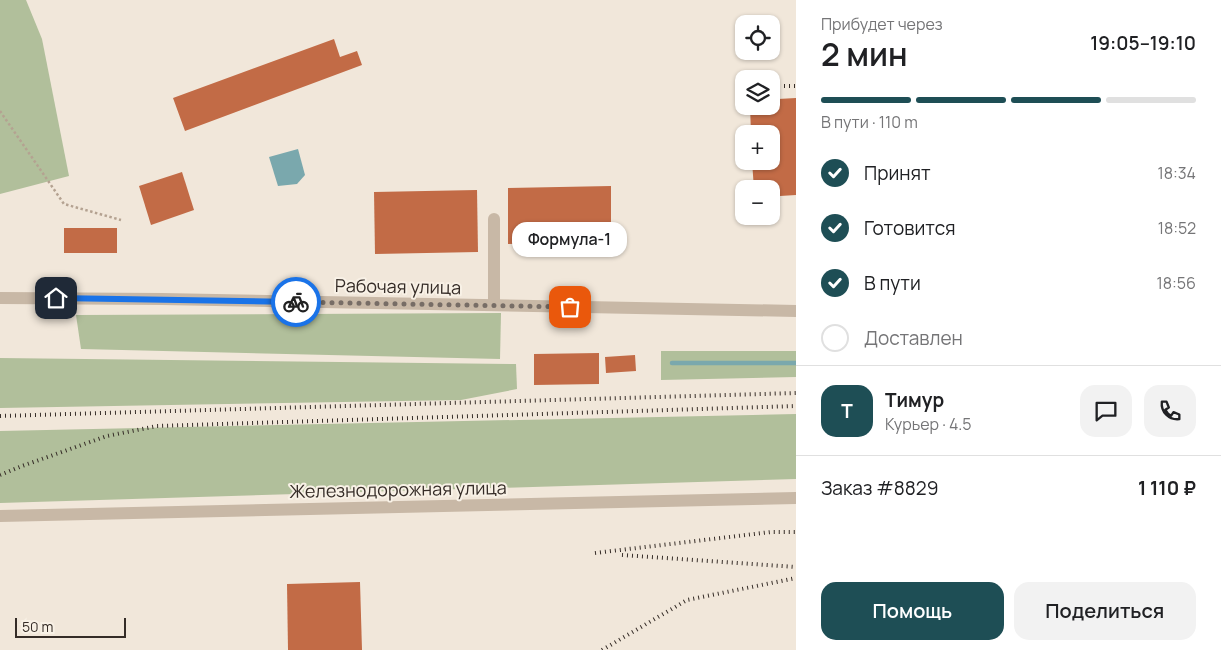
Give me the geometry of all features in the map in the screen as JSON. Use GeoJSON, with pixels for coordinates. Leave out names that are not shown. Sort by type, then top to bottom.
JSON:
{"type":"FeatureCollection","features":[{"type":"Feature","properties":{"kind":"street"},"geometry":{"type":"LineString","coordinates":[[494,219],[494,306]]}},
{"type":"Feature","properties":{"kind":"street","name":"Рабочая улица"},"geometry":{"type":"LineString","coordinates":[[0,298],[172,299],[796,311]]}},
{"type":"Feature","properties":{"kind":"street","name":"Железнодорожная улица"},"geometry":{"type":"LineString","coordinates":[[0,516],[796,498]]}},
{"type":"Feature","properties":{"kind":"path"},"geometry":{"type":"LineString","coordinates":[[0,111],[64,204],[121,220]]}},
{"type":"Feature","properties":{"kind":"green space"},"geometry":{"type":"Polygon","coordinates":[[[0,0],[26,0],[42,39],[69,176],[0,194],[0,0]]]}},
{"type":"Feature","properties":{"kind":"green space"},"geometry":{"type":"Polygon","coordinates":[[[501,313],[500,359],[81,349],[76,315],[501,313]]]}},
{"type":"Feature","properties":{"kind":"green space"},"geometry":{"type":"Polygon","coordinates":[[[661,351],[796,351],[796,377],[661,380],[661,351]]]}},
{"type":"Feature","properties":{"kind":"green space"},"geometry":{"type":"Polygon","coordinates":[[[0,358],[516,364],[517,389],[461,400],[0,408],[0,358]]]}},
{"type":"Feature","properties":{"kind":"green space"},"geometry":{"type":"Polygon","coordinates":[[[796,414],[796,479],[0,503],[0,431],[796,414]]]}},
{"type":"Feature","properties":{"kind":"water"},"geometry":{"type":"Polygon","coordinates":[[[298,149],[305,175],[297,184],[278,186],[269,157],[298,149]]]}},
{"type":"Feature","properties":{"kind":"building"},"geometry":{"type":"Polygon","coordinates":[[[334,39],[340,57],[357,51],[362,65],[185,131],[173,98],[334,39]]]}},
{"type":"Feature","properties":{"kind":"building"},"geometry":{"type":"Polygon","coordinates":[[[796,98],[796,195],[780,196],[780,180],[753,180],[753,170],[780,170],[780,125],[751,125],[750,115],[780,115],[780,99],[796,98]]]}},
{"type":"Feature","properties":{"kind":"building"},"geometry":{"type":"Polygon","coordinates":[[[182,172],[194,210],[151,225],[139,186],[182,172]]]}},
{"type":"Feature","properties":{"kind":"building"},"geometry":{"type":"Polygon","coordinates":[[[611,186],[611,242],[508,244],[508,188],[611,186]]]}},
{"type":"Feature","properties":{"kind":"building"},"geometry":{"type":"Polygon","coordinates":[[[477,190],[478,252],[375,254],[374,192],[477,190]]]}},
{"type":"Feature","properties":{"kind":"building"},"geometry":{"type":"Polygon","coordinates":[[[64,228],[117,228],[117,253],[64,253],[64,228]]]}},
{"type":"Feature","properties":{"kind":"building"},"geometry":{"type":"Polygon","coordinates":[[[599,353],[599,384],[534,385],[534,354],[599,353]]]}},
{"type":"Feature","properties":{"kind":"building"},"geometry":{"type":"Polygon","coordinates":[[[635,355],[636,371],[606,373],[605,357],[635,355]]]}},
{"type":"Feature","properties":{"kind":"building"},"geometry":{"type":"Polygon","coordinates":[[[360,582],[362,650],[288,650],[287,584],[360,582]]]}},
{"type":"Feature","properties":{"kind":"waterway"},"geometry":{"type":"LineString","coordinates":[[672,363],[796,363]]}},
{"type":"Feature","properties":{"kind":"railway"},"geometry":{"type":"LineString","coordinates":[[784,86],[796,86]]}},
{"type":"Feature","properties":{"kind":"railway"},"geometry":{"type":"LineString","coordinates":[[0,416],[796,393]]}},
{"type":"Feature","properties":{"kind":"railway"},"geometry":{"type":"LineString","coordinates":[[0,475],[107,436],[157,426],[796,406]]}},
{"type":"Feature","properties":{"kind":"railway"},"geometry":{"type":"LineString","coordinates":[[595,553],[771,532],[796,532]]}},
{"type":"Feature","properties":{"kind":"railway"},"geometry":{"type":"LineString","coordinates":[[622,555],[796,567]]}},
{"type":"Feature","properties":{"kind":"railway"},"geometry":{"type":"LineString","coordinates":[[602,650],[687,600],[796,578]]}},
{"type":"Feature","properties":{"kind":"way so far"},"geometry":{"type":"LineString","coordinates":[[296,302],[570,307]]}},
{"type":"Feature","properties":{"kind":"place","name":"Формула-1"},"geometry":{"type":"Point","coordinates":[570,307]}},
{"type":"Feature","properties":{"kind":"route"},"geometry":{"type":"LineString","coordinates":[[56,298],[296,302]]}}]}
